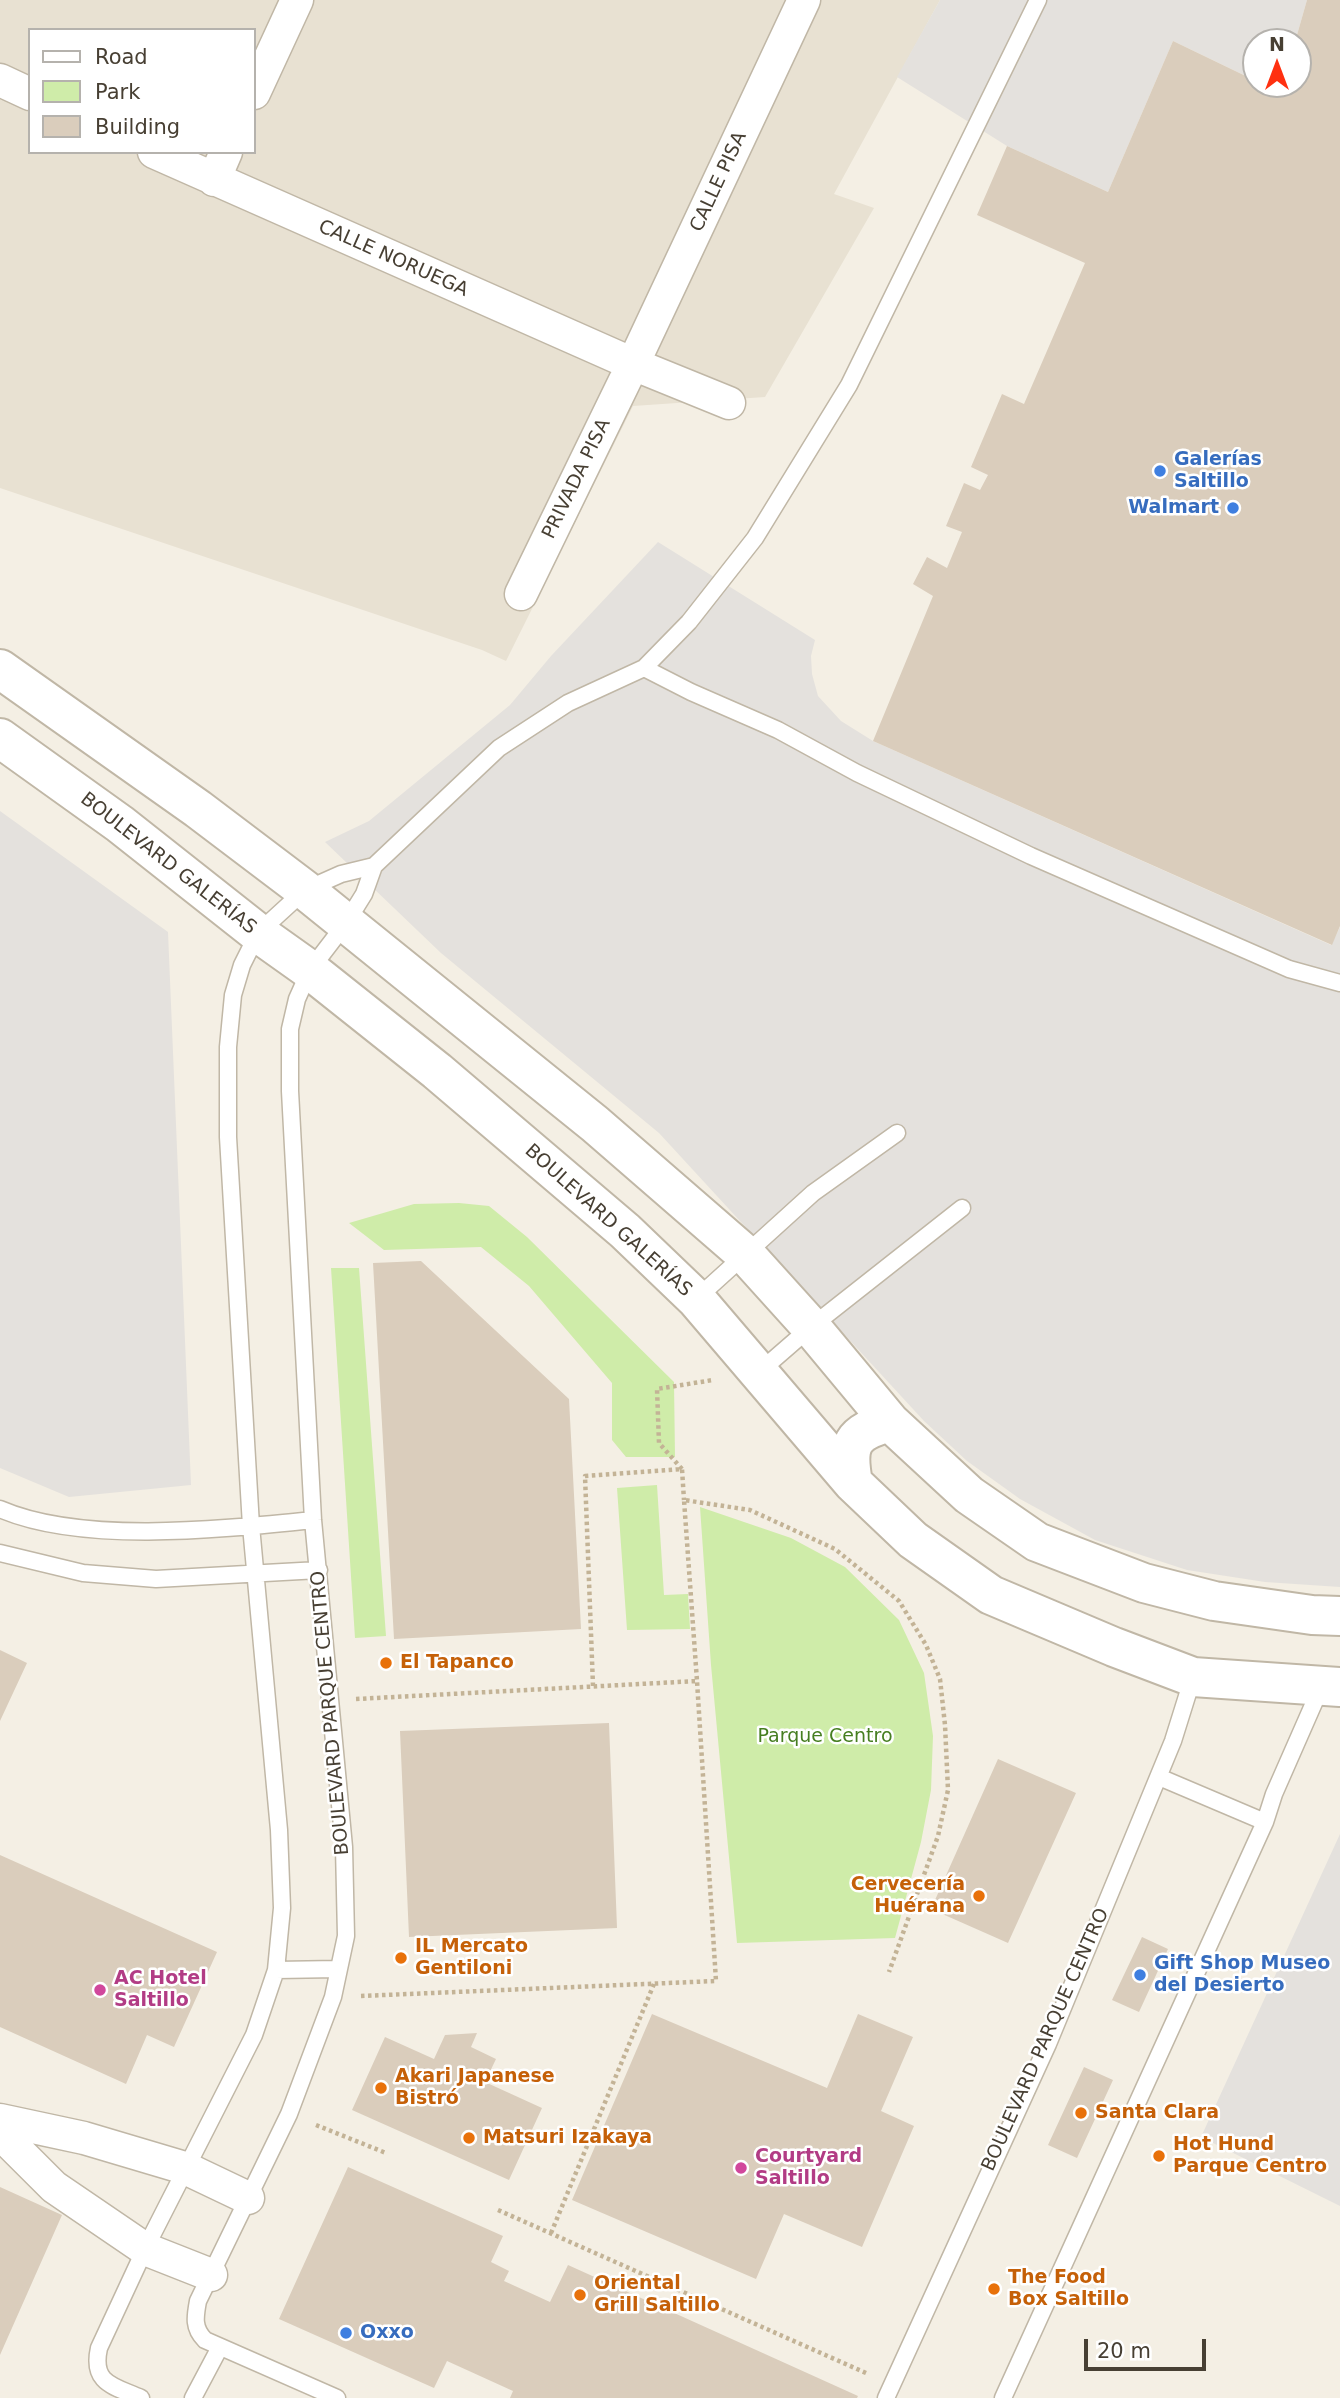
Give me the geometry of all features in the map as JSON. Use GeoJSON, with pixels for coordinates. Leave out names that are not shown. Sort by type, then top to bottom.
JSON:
{"type":"FeatureCollection","features":[{"type":"Feature","properties":{"kind":"street"},"geometry":{"type":"LineString","coordinates":[[256,89],[297,0]]}},
{"type":"Feature","properties":{"kind":"street","name":"CALLE PISA"},"geometry":{"type":"LineString","coordinates":[[634,364],[804,0]]}},
{"type":"Feature","properties":{"kind":"street"},"geometry":{"type":"LineString","coordinates":[[0,80],[28,93]]}},
{"type":"Feature","properties":{"kind":"street","name":"CALLE NORUEGA"},"geometry":{"type":"LineString","coordinates":[[163,154],[220,166],[634,364],[729,403]]}},
{"type":"Feature","properties":{"kind":"street","name":"PRIVADA PISA"},"geometry":{"type":"LineString","coordinates":[[521,594],[634,364]]}},
{"type":"Feature","properties":{"kind":"street"},"geometry":{"type":"LineString","coordinates":[[0,669],[198,809],[304,890],[595,1124],[746,1255],[811,1327],[890,1422],[969,1495],[1037,1542],[1144,1583],[1214,1601],[1312,1615],[1340,1616]]}},
{"type":"Feature","properties":{"kind":"street","name":"BOULEVARD GALERÍAS"},"geometry":{"type":"LineString","coordinates":[[0,738],[120,824],[437,1070],[625,1231],[696,1299],[853,1483],[913,1541],[991,1595],[1193,1677],[1331,1687]]}},
{"type":"Feature","properties":{"kind":"street"},"geometry":{"type":"LineString","coordinates":[[853,1483],[849,1460],[854,1443],[863,1430],[890,1422]]}},
{"type":"Feature","properties":{"kind":"street"},"geometry":{"type":"LineString","coordinates":[[0,2120],[84,2138],[185,2168],[248,2198]]}},
{"type":"Feature","properties":{"kind":"street"},"geometry":{"type":"LineString","coordinates":[[0,2133],[54,2187],[145,2249],[211,2274]]}},
{"type":"Feature","properties":{"kind":"lane"},"geometry":{"type":"LineString","coordinates":[[141,2398],[108,2384],[99,2375],[96,2362],[99,2348],[185,2168],[254,2035],[276,1970],[282,1908],[279,1830],[251,1526],[228,1137],[228,1047],[233,995],[243,965],[258,933],[304,890],[341,874],[374,866],[499,748],[568,703],[644,668],[690,622],[755,538],[849,384],[1038,0]]}},
{"type":"Feature","properties":{"kind":"lane"},"geometry":{"type":"LineString","coordinates":[[644,668],[778,730],[857,773],[1031,856],[1289,969],[1340,983]]}},
{"type":"Feature","properties":{"kind":"lane","name":"BOULEVARD PARQUE CENTRO"},"geometry":{"type":"LineString","coordinates":[[337,2398],[205,2340],[198,2333],[195,2319],[198,2301],[289,2114],[333,1997],[346,1936],[344,1847],[313,1520],[291,1103],[290,1029],[297,999],[310,970],[346,923],[364,894],[374,866]]}},
{"type":"Feature","properties":{"kind":"lane"},"geometry":{"type":"LineString","coordinates":[[696,1299],[813,1193],[897,1133]]}},
{"type":"Feature","properties":{"kind":"lane"},"geometry":{"type":"LineString","coordinates":[[758,1373],[811,1327],[962,1208]]}},
{"type":"Feature","properties":{"kind":"lane"},"geometry":{"type":"LineString","coordinates":[[0,1509],[70,1527],[131,1531],[251,1526],[313,1520]]}},
{"type":"Feature","properties":{"kind":"lane"},"geometry":{"type":"LineString","coordinates":[[0,1553],[83,1573],[144,1578],[319,1570]]}},
{"type":"Feature","properties":{"kind":"lane","name":"BOULEVARD PARQUE CENTRO"},"geometry":{"type":"LineString","coordinates":[[889,2391],[1048,2044],[1173,1741],[1193,1677]]}},
{"type":"Feature","properties":{"kind":"lane"},"geometry":{"type":"LineString","coordinates":[[1003,2398],[1265,1822],[1274,1794],[1331,1687]]}},
{"type":"Feature","properties":{"kind":"lane"},"geometry":{"type":"LineString","coordinates":[[1158,1777],[1265,1822]]}},
{"type":"Feature","properties":{"kind":"lane"},"geometry":{"type":"LineString","coordinates":[[276,1970],[338,1969]]}},
{"type":"Feature","properties":{"kind":"lane"},"geometry":{"type":"LineString","coordinates":[[193,2398],[220,2347]]}},
{"type":"Feature","properties":{"kind":"path"},"geometry":{"type":"LineString","coordinates":[[333,1997],[716,1981],[682,1469],[659,1443],[657,1389]]}},
{"type":"Feature","properties":{"kind":"path"},"geometry":{"type":"LineString","coordinates":[[593,1686],[585,1476],[682,1469]]}},
{"type":"Feature","properties":{"kind":"path"},"geometry":{"type":"LineString","coordinates":[[684,1500],[750,1510],[835,1549],[899,1601],[926,1646],[940,1679],[948,1790],[938,1836],[889,1972]]}},
{"type":"Feature","properties":{"kind":"path"},"geometry":{"type":"LineString","coordinates":[[331,1700],[697,1681]]}},
{"type":"Feature","properties":{"kind":"path"},"geometry":{"type":"LineString","coordinates":[[551,2233],[654,1984]]}},
{"type":"Feature","properties":{"kind":"path"},"geometry":{"type":"LineString","coordinates":[[289,2114],[386,2153]]}},
{"type":"Feature","properties":{"kind":"path"},"geometry":{"type":"LineString","coordinates":[[498,2210],[889,2391]]}},
{"type":"Feature","properties":{"kind":"shaded area"},"geometry":{"type":"Polygon","coordinates":[[[0,0],[940,0],[834,194],[874,208],[765,397],[633,406],[506,661],[482,650],[0,488],[0,0]]]}},
{"type":"Feature","properties":{"kind":"shaded area"},"geometry":{"type":"Polygon","coordinates":[[[940,0],[1307,0],[1299,28],[1242,28],[1242,74],[1173,41],[1108,192],[1007,146],[897,77],[940,0]]]}},
{"type":"Feature","properties":{"kind":"shaded area"},"geometry":{"type":"Polygon","coordinates":[[[658,542],[815,640],[811,656],[812,674],[818,696],[841,721],[873,741],[1331,945],[1340,927],[1340,1587],[1265,1582],[1187,1570],[1095,1540],[1020,1499],[967,1461],[924,1421],[659,1133],[441,953],[325,842],[369,821],[510,705],[551,656],[658,542]]]}},
{"type":"Feature","properties":{"kind":"shaded area"},"geometry":{"type":"Polygon","coordinates":[[[0,811],[168,932],[191,1485],[69,1497],[0,1468],[0,811]]]}},
{"type":"Feature","properties":{"kind":"shaded area"},"geometry":{"type":"Polygon","coordinates":[[[1340,1834],[1340,2206],[1201,2137],[1340,1834]]]}},
{"type":"Feature","properties":{"kind":"green space"},"geometry":{"type":"Polygon","coordinates":[[[459,1203],[489,1206],[527,1237],[674,1382],[675,1457],[626,1457],[612,1440],[612,1383],[529,1286],[481,1247],[384,1250],[349,1223],[414,1204],[459,1203]]]}},
{"type":"Feature","properties":{"kind":"green space"},"geometry":{"type":"Polygon","coordinates":[[[331,1268],[359,1268],[386,1636],[355,1638],[331,1268]]]}},
{"type":"Feature","properties":{"kind":"green space"},"geometry":{"type":"Polygon","coordinates":[[[657,1485],[664,1595],[688,1594],[690,1629],[627,1630],[617,1488],[657,1485]]]}},
{"type":"Feature","properties":{"kind":"green space","name":"Parque Centro"},"geometry":{"type":"Polygon","coordinates":[[[700,1507],[791,1538],[845,1567],[899,1620],[924,1673],[933,1736],[931,1790],[921,1842],[895,1938],[737,1943],[711,1665],[700,1507]]]}},
{"type":"Feature","properties":{"kind":"building","name":"Galerías Saltillo"},"geometry":{"type":"Polygon","coordinates":[[[1307,0],[1340,0],[1340,926],[1332,945],[873,741],[933,596],[913,584],[927,557],[947,568],[962,532],[946,526],[964,483],[980,490],[988,475],[971,467],[1002,394],[1024,404],[1085,263],[977,215],[1007,146],[1108,192],[1173,41],[1242,74],[1242,98],[1312,98],[1312,28],[1299,28],[1307,0]]]}},
{"type":"Feature","properties":{"kind":"building"},"geometry":{"type":"Polygon","coordinates":[[[421,1261],[569,1399],[581,1629],[394,1639],[373,1263],[421,1261]]]}},
{"type":"Feature","properties":{"kind":"building"},"geometry":{"type":"Polygon","coordinates":[[[0,1650],[27,1663],[0,1721],[0,1650]]]}},
{"type":"Feature","properties":{"kind":"building"},"geometry":{"type":"Polygon","coordinates":[[[609,1723],[617,1928],[409,1937],[400,1731],[609,1723]]]}},
{"type":"Feature","properties":{"kind":"building"},"geometry":{"type":"Polygon","coordinates":[[[998,1759],[1076,1793],[1008,1943],[931,1909],[998,1759]]]}},
{"type":"Feature","properties":{"kind":"building","name":"AC Hotel Saltillo"},"geometry":{"type":"Polygon","coordinates":[[[0,1855],[217,1952],[174,2047],[147,2035],[126,2084],[0,2027],[0,1855]]]}},
{"type":"Feature","properties":{"kind":"building","name":"Gift Shop Museo del Desierto"},"geometry":{"type":"Polygon","coordinates":[[[1142,1937],[1168,1949],[1139,2012],[1112,2000],[1142,1937]]]}},
{"type":"Feature","properties":{"kind":"building","name":"Courtyard Saltillo"},"geometry":{"type":"Polygon","coordinates":[[[652,2014],[827,2088],[858,2014],[913,2037],[881,2111],[914,2126],[862,2247],[784,2214],[756,2279],[572,2200],[652,2014]]]}},
{"type":"Feature","properties":{"kind":"building"},"geometry":{"type":"Polygon","coordinates":[[[477,2033],[471,2047],[496,2059],[485,2082],[542,2108],[509,2180],[352,2110],[385,2037],[434,2059],[445,2035],[477,2033]]]}},
{"type":"Feature","properties":{"kind":"building","name":"Santa Clara"},"geometry":{"type":"Polygon","coordinates":[[[1084,2067],[1113,2080],[1077,2158],[1048,2145],[1084,2067]]]}},
{"type":"Feature","properties":{"kind":"building"},"geometry":{"type":"Polygon","coordinates":[[[348,2167],[503,2236],[491,2262],[509,2271],[504,2281],[550,2302],[568,2265],[858,2396],[510,2398],[513,2391],[447,2361],[434,2388],[279,2319],[348,2167]]]}},
{"type":"Feature","properties":{"kind":"building"},"geometry":{"type":"Polygon","coordinates":[[[0,2187],[62,2215],[0,2355],[0,2187]]]}},
{"type":"Feature","properties":{"kind":"place","name":"Galerías Saltillo"},"geometry":{"type":"Point","coordinates":[1160,471]}},
{"type":"Feature","properties":{"kind":"place","name":"Walmart"},"geometry":{"type":"Point","coordinates":[1233,508]}},
{"type":"Feature","properties":{"kind":"place","name":"El Tapanco"},"geometry":{"type":"Point","coordinates":[386,1663]}},
{"type":"Feature","properties":{"kind":"place","name":"Cervecería Huérana"},"geometry":{"type":"Point","coordinates":[979,1896]}},
{"type":"Feature","properties":{"kind":"place","name":"IL Mercato Gentiloni"},"geometry":{"type":"Point","coordinates":[401,1958]}},
{"type":"Feature","properties":{"kind":"place","name":"Gift Shop Museo del Desierto"},"geometry":{"type":"Point","coordinates":[1140,1975]}},
{"type":"Feature","properties":{"kind":"place","name":"AC Hotel Saltillo"},"geometry":{"type":"Point","coordinates":[100,1990]}},
{"type":"Feature","properties":{"kind":"place","name":"Akari Japanese Bistró"},"geometry":{"type":"Point","coordinates":[381,2088]}},
{"type":"Feature","properties":{"kind":"place","name":"Santa Clara"},"geometry":{"type":"Point","coordinates":[1081,2113]}},
{"type":"Feature","properties":{"kind":"place","name":"Matsuri Izakaya"},"geometry":{"type":"Point","coordinates":[469,2138]}},
{"type":"Feature","properties":{"kind":"place","name":"Hot Hund Parque Centro"},"geometry":{"type":"Point","coordinates":[1159,2156]}},
{"type":"Feature","properties":{"kind":"place","name":"Courtyard Saltillo"},"geometry":{"type":"Point","coordinates":[741,2168]}},
{"type":"Feature","properties":{"kind":"place","name":"The Food Box Saltillo"},"geometry":{"type":"Point","coordinates":[994,2289]}},
{"type":"Feature","properties":{"kind":"place","name":"Oriental Grill Saltillo"},"geometry":{"type":"Point","coordinates":[580,2295]}},
{"type":"Feature","properties":{"kind":"place","name":"Oxxo"},"geometry":{"type":"Point","coordinates":[346,2333]}}]}
